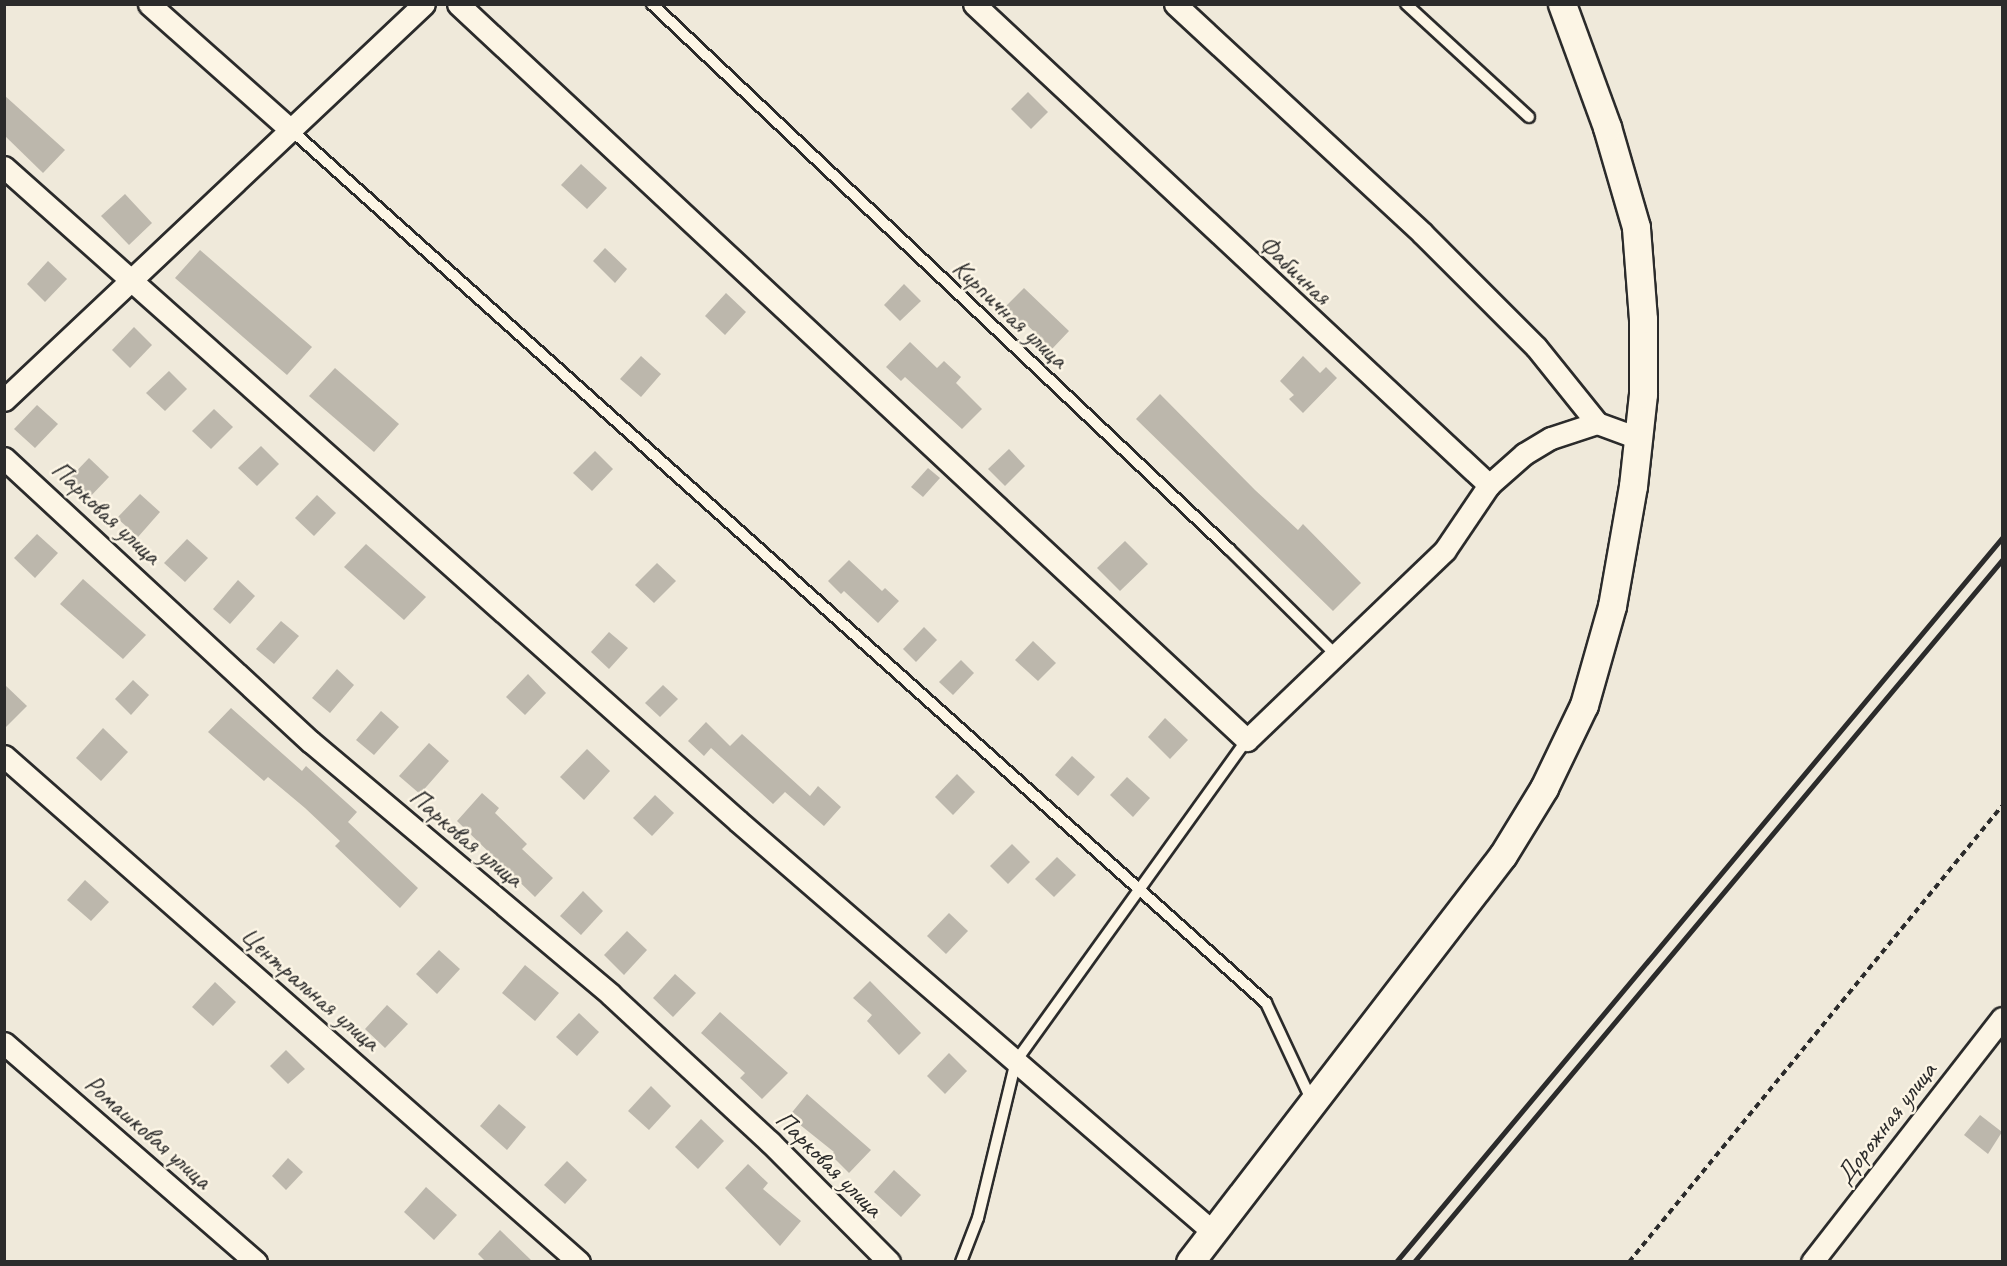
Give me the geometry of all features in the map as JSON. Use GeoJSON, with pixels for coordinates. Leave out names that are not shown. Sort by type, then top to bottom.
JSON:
{"type":"FeatureCollection","features":[{"type":"Feature","properties":{"kind":"street"},"geometry":{"type":"LineString","coordinates":[[149,4],[290,129]]}},
{"type":"Feature","properties":{"kind":"street"},"geometry":{"type":"LineString","coordinates":[[4,400],[424,4]]}},
{"type":"Feature","properties":{"kind":"street"},"geometry":{"type":"LineString","coordinates":[[458,4],[1247,740],[1337,657],[1445,550],[1489,485],[1524,454],[1551,438],[1597,423]]}},
{"type":"Feature","properties":{"kind":"street","name":"Фабичная"},"geometry":{"type":"LineString","coordinates":[[974,4],[1489,485]]}},
{"type":"Feature","properties":{"kind":"street"},"geometry":{"type":"LineString","coordinates":[[1176,4],[1422,233],[1536,347],[1597,423],[1638,438]]}},
{"type":"Feature","properties":{"kind":"street"},"geometry":{"type":"LineString","coordinates":[[1191,1262],[1503,855],[1549,778],[1584,705],[1612,606],[1638,438],[1643,319],[1636,227],[1607,128],[1562,4]]}},
{"type":"Feature","properties":{"kind":"street"},"geometry":{"type":"LineString","coordinates":[[4,167],[738,821],[1213,1232]]}},
{"type":"Feature","properties":{"kind":"street","name":"Парковая улица"},"geometry":{"type":"LineString","coordinates":[[4,458],[311,742],[611,995],[770,1142],[890,1262]]}},
{"type":"Feature","properties":{"kind":"street","name":"Центральная улица"},"geometry":{"type":"LineString","coordinates":[[4,756],[579,1262]]}},
{"type":"Feature","properties":{"kind":"street","name":"Дорожная улица"},"geometry":{"type":"LineString","coordinates":[[1812,1262],[2002,1018]]}},
{"type":"Feature","properties":{"kind":"street","name":"Ромашковая улица"},"geometry":{"type":"LineString","coordinates":[[4,1043],[256,1262]]}},
{"type":"Feature","properties":{"kind":"lane","name":"Кирпичная улица"},"geometry":{"type":"LineString","coordinates":[[652,4],[1229,549],[1337,657]]}},
{"type":"Feature","properties":{"kind":"lane"},"geometry":{"type":"LineString","coordinates":[[1406,4],[1529,117]]}},
{"type":"Feature","properties":{"kind":"lane"},"geometry":{"type":"LineString","coordinates":[[290,129],[1266,1003],[1313,1103]]}},
{"type":"Feature","properties":{"kind":"lane"},"geometry":{"type":"LineString","coordinates":[[961,1262],[978,1218],[1016,1061],[1138,888],[1247,740]]}},
{"type":"Feature","properties":{"kind":"path"},"geometry":{"type":"LineString","coordinates":[[1629,1262],[2002,806]]}},
{"type":"Feature","properties":{"kind":"building"},"geometry":{"type":"Polygon","coordinates":[[[1028,92],[1048,112],[1031,129],[1011,109],[1028,92]]]}},
{"type":"Feature","properties":{"kind":"building"},"geometry":{"type":"Polygon","coordinates":[[[4,95],[65,150],[43,173],[4,135],[4,95]]]}},
{"type":"Feature","properties":{"kind":"building"},"geometry":{"type":"Polygon","coordinates":[[[581,164],[607,188],[587,209],[561,185],[581,164]]]}},
{"type":"Feature","properties":{"kind":"building"},"geometry":{"type":"Polygon","coordinates":[[[125,194],[152,223],[129,245],[101,216],[125,194]]]}},
{"type":"Feature","properties":{"kind":"building"},"geometry":{"type":"Polygon","coordinates":[[[605,248],[627,269],[615,283],[593,261],[605,248]]]}},
{"type":"Feature","properties":{"kind":"building"},"geometry":{"type":"Polygon","coordinates":[[[200,250],[312,347],[287,375],[175,278],[200,250]]]}},
{"type":"Feature","properties":{"kind":"building"},"geometry":{"type":"Polygon","coordinates":[[[48,261],[67,279],[45,302],[27,284],[48,261]]]}},
{"type":"Feature","properties":{"kind":"building"},"geometry":{"type":"Polygon","coordinates":[[[904,284],[921,301],[900,321],[884,305],[904,284]]]}},
{"type":"Feature","properties":{"kind":"building"},"geometry":{"type":"Polygon","coordinates":[[[1024,288],[1069,331],[1052,349],[1023,321],[1020,324],[1004,308],[1024,288]]]}},
{"type":"Feature","properties":{"kind":"building"},"geometry":{"type":"Polygon","coordinates":[[[726,293],[746,312],[725,335],[705,316],[726,293]]]}},
{"type":"Feature","properties":{"kind":"building"},"geometry":{"type":"Polygon","coordinates":[[[134,327],[152,345],[130,368],[112,350],[134,327]]]}},
{"type":"Feature","properties":{"kind":"building"},"geometry":{"type":"Polygon","coordinates":[[[910,342],[937,368],[944,361],[961,377],[956,383],[982,409],[962,429],[905,377],[901,381],[886,367],[910,342]]]}},
{"type":"Feature","properties":{"kind":"building"},"geometry":{"type":"Polygon","coordinates":[[[641,356],[661,374],[641,397],[620,379],[641,356]]]}},
{"type":"Feature","properties":{"kind":"building"},"geometry":{"type":"Polygon","coordinates":[[[1303,356],[1320,373],[1326,367],[1337,378],[1303,413],[1289,399],[1294,395],[1280,381],[1303,356]]]}},
{"type":"Feature","properties":{"kind":"building"},"geometry":{"type":"Polygon","coordinates":[[[335,368],[399,424],[374,452],[309,396],[335,368]]]}},
{"type":"Feature","properties":{"kind":"building"},"geometry":{"type":"Polygon","coordinates":[[[169,371],[187,389],[165,411],[146,393],[169,371]]]}},
{"type":"Feature","properties":{"kind":"building"},"geometry":{"type":"Polygon","coordinates":[[[1160,394],[1255,490],[1298,530],[1303,524],[1361,583],[1333,611],[1136,419],[1160,394]]]}},
{"type":"Feature","properties":{"kind":"building"},"geometry":{"type":"Polygon","coordinates":[[[37,405],[58,424],[35,448],[14,429],[37,405]]]}},
{"type":"Feature","properties":{"kind":"building"},"geometry":{"type":"Polygon","coordinates":[[[214,409],[233,427],[211,449],[192,431],[214,409]]]}},
{"type":"Feature","properties":{"kind":"building"},"geometry":{"type":"Polygon","coordinates":[[[261,446],[279,464],[257,486],[238,468],[261,446]]]}},
{"type":"Feature","properties":{"kind":"building"},"geometry":{"type":"Polygon","coordinates":[[[1009,449],[1025,466],[1005,486],[988,469],[1009,449]]]}},
{"type":"Feature","properties":{"kind":"building"},"geometry":{"type":"Polygon","coordinates":[[[595,451],[613,469],[592,491],[573,473],[595,451]]]}},
{"type":"Feature","properties":{"kind":"building"},"geometry":{"type":"Polygon","coordinates":[[[89,458],[109,477],[86,501],[66,482],[89,458]]]}},
{"type":"Feature","properties":{"kind":"building"},"geometry":{"type":"Polygon","coordinates":[[[928,468],[940,478],[923,497],[911,487],[928,468]]]}},
{"type":"Feature","properties":{"kind":"building"},"geometry":{"type":"Polygon","coordinates":[[[140,494],[160,512],[138,537],[117,518],[140,494]]]}},
{"type":"Feature","properties":{"kind":"building"},"geometry":{"type":"Polygon","coordinates":[[[317,495],[336,513],[314,536],[295,518],[317,495]]]}},
{"type":"Feature","properties":{"kind":"building"},"geometry":{"type":"Polygon","coordinates":[[[37,534],[58,553],[35,578],[14,558],[37,534]]]}},
{"type":"Feature","properties":{"kind":"building"},"geometry":{"type":"Polygon","coordinates":[[[187,539],[208,558],[185,582],[164,563],[187,539]]]}},
{"type":"Feature","properties":{"kind":"building"},"geometry":{"type":"Polygon","coordinates":[[[1125,541],[1148,564],[1120,591],[1097,568],[1125,541]]]}},
{"type":"Feature","properties":{"kind":"building"},"geometry":{"type":"Polygon","coordinates":[[[366,544],[426,597],[404,620],[344,567],[366,544]]]}},
{"type":"Feature","properties":{"kind":"building"},"geometry":{"type":"Polygon","coordinates":[[[849,560],[882,591],[885,588],[899,601],[878,623],[844,591],[841,594],[828,581],[849,560]]]}},
{"type":"Feature","properties":{"kind":"building"},"geometry":{"type":"Polygon","coordinates":[[[657,563],[676,581],[654,603],[635,585],[657,563]]]}},
{"type":"Feature","properties":{"kind":"building"},"geometry":{"type":"Polygon","coordinates":[[[83,579],[146,635],[123,659],[60,604],[83,579]]]}},
{"type":"Feature","properties":{"kind":"building"},"geometry":{"type":"Polygon","coordinates":[[[238,580],[255,596],[230,624],[213,609],[238,580]]]}},
{"type":"Feature","properties":{"kind":"building"},"geometry":{"type":"Polygon","coordinates":[[[281,621],[299,636],[274,664],[256,649],[281,621]]]}},
{"type":"Feature","properties":{"kind":"building"},"geometry":{"type":"Polygon","coordinates":[[[924,627],[937,640],[916,662],[903,649],[924,627]]]}},
{"type":"Feature","properties":{"kind":"building"},"geometry":{"type":"Polygon","coordinates":[[[609,632],[628,648],[609,669],[591,652],[609,632]]]}},
{"type":"Feature","properties":{"kind":"building"},"geometry":{"type":"Polygon","coordinates":[[[1033,641],[1056,663],[1038,681],[1015,660],[1033,641]]]}},
{"type":"Feature","properties":{"kind":"building"},"geometry":{"type":"Polygon","coordinates":[[[961,660],[974,673],[953,695],[939,682],[961,660]]]}},
{"type":"Feature","properties":{"kind":"building"},"geometry":{"type":"Polygon","coordinates":[[[337,669],[354,685],[330,713],[312,698],[337,669]]]}},
{"type":"Feature","properties":{"kind":"building"},"geometry":{"type":"Polygon","coordinates":[[[528,674],[546,693],[525,715],[506,697],[528,674]]]}},
{"type":"Feature","properties":{"kind":"building"},"geometry":{"type":"Polygon","coordinates":[[[133,680],[149,695],[131,715],[115,699],[133,680]]]}},
{"type":"Feature","properties":{"kind":"building"},"geometry":{"type":"Polygon","coordinates":[[[4,684],[27,706],[4,729],[4,684]]]}},
{"type":"Feature","properties":{"kind":"building"},"geometry":{"type":"Polygon","coordinates":[[[663,685],[678,699],[660,717],[645,703],[663,685]]]}},
{"type":"Feature","properties":{"kind":"building"},"geometry":{"type":"Polygon","coordinates":[[[231,708],[302,771],[306,766],[357,812],[348,822],[418,888],[400,908],[335,846],[340,841],[305,808],[268,777],[264,781],[208,732],[231,708]]]}},
{"type":"Feature","properties":{"kind":"building"},"geometry":{"type":"Polygon","coordinates":[[[381,711],[399,727],[374,755],[356,740],[381,711]]]}},
{"type":"Feature","properties":{"kind":"building"},"geometry":{"type":"Polygon","coordinates":[[[1165,718],[1188,740],[1170,759],[1148,737],[1165,718]]]}},
{"type":"Feature","properties":{"kind":"building"},"geometry":{"type":"Polygon","coordinates":[[[706,722],[730,746],[742,734],[810,796],[818,786],[841,807],[824,826],[785,792],[773,804],[711,748],[704,756],[688,741],[706,722]]]}},
{"type":"Feature","properties":{"kind":"building"},"geometry":{"type":"Polygon","coordinates":[[[103,728],[128,752],[101,781],[76,758],[103,728]]]}},
{"type":"Feature","properties":{"kind":"building"},"geometry":{"type":"Polygon","coordinates":[[[429,743],[449,761],[420,794],[399,776],[429,743]]]}},
{"type":"Feature","properties":{"kind":"building"},"geometry":{"type":"Polygon","coordinates":[[[587,749],[610,771],[584,800],[560,777],[587,749]]]}},
{"type":"Feature","properties":{"kind":"building"},"geometry":{"type":"Polygon","coordinates":[[[1072,756],[1095,777],[1078,796],[1055,775],[1072,756]]]}},
{"type":"Feature","properties":{"kind":"building"},"geometry":{"type":"Polygon","coordinates":[[[957,774],[975,792],[953,815],[935,797],[957,774]]]}},
{"type":"Feature","properties":{"kind":"building"},"geometry":{"type":"Polygon","coordinates":[[[1127,777],[1150,798],[1133,817],[1110,795],[1127,777]]]}},
{"type":"Feature","properties":{"kind":"building"},"geometry":{"type":"Polygon","coordinates":[[[482,793],[499,808],[495,813],[527,844],[522,849],[553,878],[535,897],[457,821],[482,793]]]}},
{"type":"Feature","properties":{"kind":"building"},"geometry":{"type":"Polygon","coordinates":[[[655,795],[674,813],[652,836],[633,818],[655,795]]]}},
{"type":"Feature","properties":{"kind":"building"},"geometry":{"type":"Polygon","coordinates":[[[1012,844],[1030,862],[1008,884],[990,866],[1012,844]]]}},
{"type":"Feature","properties":{"kind":"building"},"geometry":{"type":"Polygon","coordinates":[[[1057,857],[1076,875],[1054,897],[1035,879],[1057,857]]]}},
{"type":"Feature","properties":{"kind":"building"},"geometry":{"type":"Polygon","coordinates":[[[85,880],[109,902],[91,921],[67,900],[85,880]]]}},
{"type":"Feature","properties":{"kind":"building"},"geometry":{"type":"Polygon","coordinates":[[[583,891],[603,911],[581,935],[560,916],[583,891]]]}},
{"type":"Feature","properties":{"kind":"building"},"geometry":{"type":"Polygon","coordinates":[[[949,913],[968,931],[946,954],[927,936],[949,913]]]}},
{"type":"Feature","properties":{"kind":"building"},"geometry":{"type":"Polygon","coordinates":[[[627,931],[647,950],[624,975],[604,955],[627,931]]]}},
{"type":"Feature","properties":{"kind":"building"},"geometry":{"type":"Polygon","coordinates":[[[439,950],[460,969],[437,994],[416,974],[439,950]]]}},
{"type":"Feature","properties":{"kind":"building"},"geometry":{"type":"Polygon","coordinates":[[[525,965],[559,993],[535,1021],[502,993],[525,965]]]}},
{"type":"Feature","properties":{"kind":"building"},"geometry":{"type":"Polygon","coordinates":[[[675,974],[696,993],[673,1017],[653,998],[675,974]]]}},
{"type":"Feature","properties":{"kind":"building"},"geometry":{"type":"Polygon","coordinates":[[[870,981],[921,1033],[899,1055],[867,1021],[872,1015],[853,998],[870,981]]]}},
{"type":"Feature","properties":{"kind":"building"},"geometry":{"type":"Polygon","coordinates":[[[215,982],[236,1002],[213,1026],[192,1007],[215,982]]]}},
{"type":"Feature","properties":{"kind":"building"},"geometry":{"type":"Polygon","coordinates":[[[387,1005],[408,1024],[385,1048],[365,1029],[387,1005]]]}},
{"type":"Feature","properties":{"kind":"building"},"geometry":{"type":"Polygon","coordinates":[[[720,1012],[788,1073],[762,1099],[740,1078],[745,1073],[701,1033],[720,1012]]]}},
{"type":"Feature","properties":{"kind":"building"},"geometry":{"type":"Polygon","coordinates":[[[579,1013],[599,1032],[577,1056],[556,1037],[579,1013]]]}},
{"type":"Feature","properties":{"kind":"building"},"geometry":{"type":"Polygon","coordinates":[[[286,1050],[305,1069],[288,1084],[270,1066],[286,1050]]]}},
{"type":"Feature","properties":{"kind":"building"},"geometry":{"type":"Polygon","coordinates":[[[949,1053],[967,1071],[945,1094],[927,1076],[949,1053]]]}},
{"type":"Feature","properties":{"kind":"building"},"geometry":{"type":"Polygon","coordinates":[[[651,1086],[671,1106],[649,1130],[628,1111],[651,1086]]]}},
{"type":"Feature","properties":{"kind":"building"},"geometry":{"type":"Polygon","coordinates":[[[807,1094],[871,1150],[849,1173],[831,1155],[834,1152],[789,1116],[807,1094]]]}},
{"type":"Feature","properties":{"kind":"building"},"geometry":{"type":"Polygon","coordinates":[[[499,1104],[526,1127],[507,1150],[480,1126],[499,1104]]]}},
{"type":"Feature","properties":{"kind":"building"},"geometry":{"type":"Polygon","coordinates":[[[1980,1115],[2002,1132],[1988,1154],[1964,1135],[1980,1115]]]}},
{"type":"Feature","properties":{"kind":"building"},"geometry":{"type":"Polygon","coordinates":[[[701,1119],[724,1141],[698,1169],[675,1147],[701,1119]]]}},
{"type":"Feature","properties":{"kind":"building"},"geometry":{"type":"Polygon","coordinates":[[[288,1158],[303,1172],[286,1190],[272,1176],[288,1158]]]}},
{"type":"Feature","properties":{"kind":"building"},"geometry":{"type":"Polygon","coordinates":[[[567,1161],[587,1180],[565,1204],[544,1185],[567,1161]]]}},
{"type":"Feature","properties":{"kind":"building"},"geometry":{"type":"Polygon","coordinates":[[[748,1164],[768,1183],[763,1189],[801,1221],[780,1246],[725,1188],[748,1164]]]}},
{"type":"Feature","properties":{"kind":"building"},"geometry":{"type":"Polygon","coordinates":[[[894,1170],[921,1195],[901,1217],[874,1192],[894,1170]]]}},
{"type":"Feature","properties":{"kind":"building"},"geometry":{"type":"Polygon","coordinates":[[[426,1187],[457,1215],[434,1240],[404,1212],[426,1187]]]}},
{"type":"Feature","properties":{"kind":"building"},"geometry":{"type":"Polygon","coordinates":[[[500,1230],[533,1262],[486,1262],[478,1254],[500,1230]]]}},
{"type":"Feature","properties":{"kind":"railway"},"geometry":{"type":"LineString","coordinates":[[1396,1262],[2002,538]]}},
{"type":"Feature","properties":{"kind":"railway"},"geometry":{"type":"LineString","coordinates":[[1414,1262],[2002,560]]}}]}
